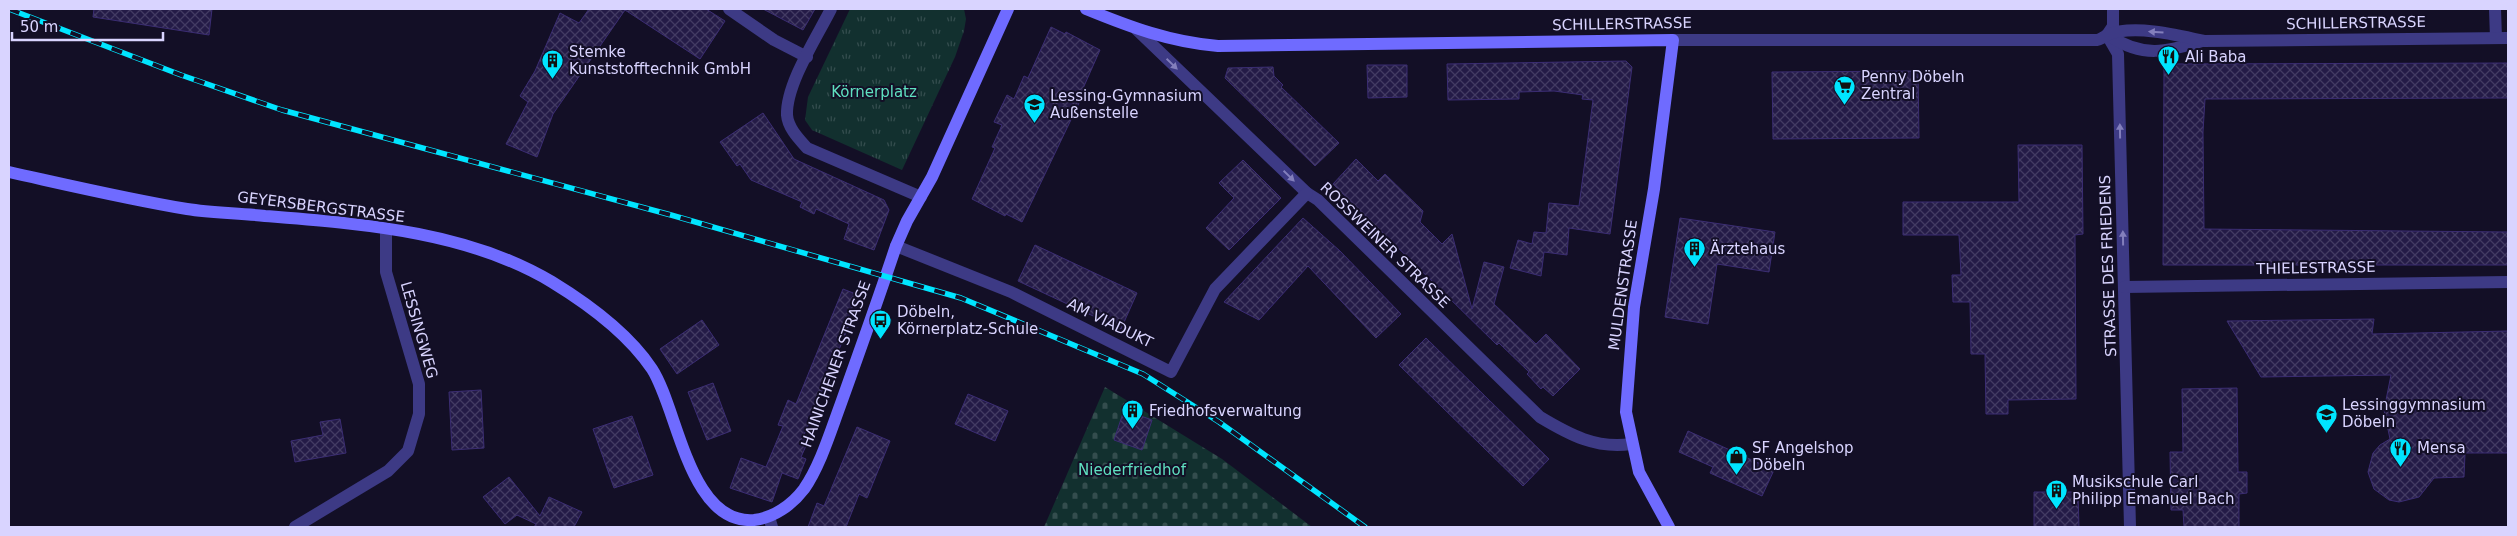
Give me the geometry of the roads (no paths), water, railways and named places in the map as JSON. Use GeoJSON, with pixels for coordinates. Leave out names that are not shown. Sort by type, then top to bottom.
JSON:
{"type":"FeatureCollection","features":[{"type":"Feature","properties":{"kind":"main road"},"geometry":{"type":"LineString","coordinates":[[921,198],[1008,9]]}},
{"type":"Feature","properties":{"kind":"main road"},"geometry":{"type":"LineString","coordinates":[[1086,9],[1137,30]]}},
{"type":"Feature","properties":{"kind":"main road","name":"SCHILLERSTRASSE"},"geometry":{"type":"LineString","coordinates":[[1137,30],[1188,44],[1218,46],[1672,40]]}},
{"type":"Feature","properties":{"kind":"main road","name":"MULDENSTRASSE"},"geometry":{"type":"LineString","coordinates":[[1669,527],[1639,472],[1631,444],[1626,412],[1632,327],[1654,189],[1672,40]]}},
{"type":"Feature","properties":{"kind":"main road","name":"GEYERSBERGSTRASSE"},"geometry":{"type":"LineString","coordinates":[[9,172],[188,209],[330,221],[386,229],[450,241],[486,251],[516,263],[551,282],[587,306],[611,325],[651,367],[665,392],[682,444],[700,488],[712,502],[739,519],[770,522]]}},
{"type":"Feature","properties":{"kind":"main road","name":"HAINICHENER STRASSE"},"geometry":{"type":"LineString","coordinates":[[770,522],[796,499],[805,488],[826,442],[896,246],[921,198]]}},
{"type":"Feature","properties":{"kind":"street"},"geometry":{"type":"LineString","coordinates":[[730,9],[774,40],[807,57]]}},
{"type":"Feature","properties":{"kind":"street"},"geometry":{"type":"LineString","coordinates":[[831,9],[807,57],[789,100],[787,117],[793,133],[806,148],[921,198]]}},
{"type":"Feature","properties":{"kind":"street"},"geometry":{"type":"LineString","coordinates":[[2108,35],[2113,26],[2113,9]]}},
{"type":"Feature","properties":{"kind":"street"},"geometry":{"type":"LineString","coordinates":[[2495,9],[2502,38]]}},
{"type":"Feature","properties":{"kind":"street","name":"ROSSWEINER STRASSE"},"geometry":{"type":"LineString","coordinates":[[1137,30],[1308,194],[1318,200],[1540,417],[1565,432],[1591,443],[1613,447],[1631,444]]}},
{"type":"Feature","properties":{"kind":"street","name":"SCHILLERSTRASSE"},"geometry":{"type":"LineString","coordinates":[[1672,40],[2097,40],[2108,35],[2131,31],[2170,33],[2204,41],[2502,38]]}},
{"type":"Feature","properties":{"kind":"street","name":"SCHILLERSTRASSE"},"geometry":{"type":"LineString","coordinates":[[2108,35],[2125,46],[2146,51],[2169,51],[2204,41]]}},
{"type":"Feature","properties":{"kind":"street","name":"STRASSE DES FRIEDENS"},"geometry":{"type":"LineString","coordinates":[[2108,35],[2118,54],[2130,527]]}},
{"type":"Feature","properties":{"kind":"street","name":"AM VIADUKT"},"geometry":{"type":"LineString","coordinates":[[896,246],[1011,292],[1172,372],[1215,289],[1308,194]]}},
{"type":"Feature","properties":{"kind":"street","name":"LESSINGWEG"},"geometry":{"type":"LineString","coordinates":[[295,527],[388,471],[408,452],[419,414],[419,384],[386,272],[386,229]]}},
{"type":"Feature","properties":{"kind":"street","name":"THIELESTRASSE"},"geometry":{"type":"LineString","coordinates":[[2124,287],[2508,282]]}},
{"type":"Feature","properties":{"kind":"railway"},"geometry":{"type":"LineString","coordinates":[[9,9],[181,75],[282,110],[671,215],[961,298],[1143,374],[1219,422],[1365,527]]}},
{"type":"Feature","properties":{"kind":"place","name":"Ali Baba"},"geometry":{"type":"Point","coordinates":[2169,76]}},
{"type":"Feature","properties":{"kind":"place","name":"Stemke Kunststofftechnik GmbH"},"geometry":{"type":"Point","coordinates":[553,80]}},
{"type":"Feature","properties":{"kind":"place","name":"Penny Döbeln Zentral"},"geometry":{"type":"Point","coordinates":[1845,105]}},
{"type":"Feature","properties":{"kind":"place","name":"Lessing-Gymnasium Außenstelle"},"geometry":{"type":"Point","coordinates":[1034,124]}},
{"type":"Feature","properties":{"kind":"place","name":"Ärztehaus"},"geometry":{"type":"Point","coordinates":[1694,268]}},
{"type":"Feature","properties":{"kind":"place","name":"Döbeln, Körnerplatz-Schule"},"geometry":{"type":"Point","coordinates":[881,340]}},
{"type":"Feature","properties":{"kind":"place","name":"Friedhofsverwaltung"},"geometry":{"type":"Point","coordinates":[1133,430]}},
{"type":"Feature","properties":{"kind":"place","name":"Lessinggymnasium Döbeln"},"geometry":{"type":"Point","coordinates":[2326,433]}},
{"type":"Feature","properties":{"kind":"place","name":"Mensa"},"geometry":{"type":"Point","coordinates":[2401,467]}},
{"type":"Feature","properties":{"kind":"place","name":"SF Angelshop Döbeln"},"geometry":{"type":"Point","coordinates":[1736,476]}},
{"type":"Feature","properties":{"kind":"place","name":"Musikschule Carl Philipp Emanuel Bach"},"geometry":{"type":"Point","coordinates":[2056,510]}},
{"type":"Feature","properties":{"kind":"park label","name":"Körnerplatz"},"geometry":{"type":"Point","coordinates":[874,92]}},
{"type":"Feature","properties":{"kind":"park label","name":"Niederfriedhof"},"geometry":{"type":"Point","coordinates":[1132,470]}}]}
